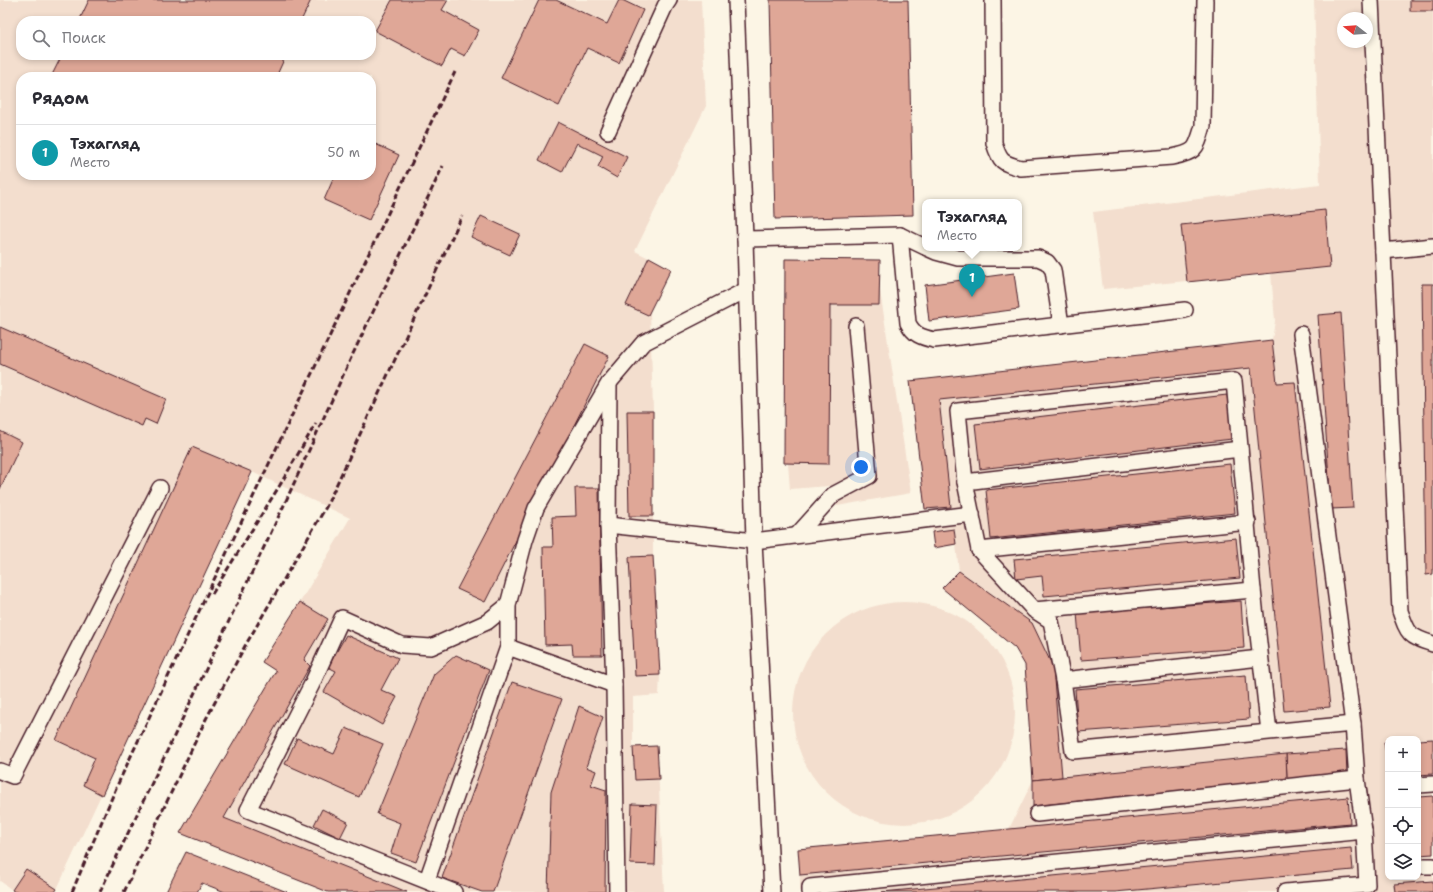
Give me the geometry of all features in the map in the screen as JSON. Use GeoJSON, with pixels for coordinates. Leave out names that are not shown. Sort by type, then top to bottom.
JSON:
{"type":"FeatureCollection","features":[{"type":"Feature","properties":{"kind":"lane"},"geometry":{"type":"LineString","coordinates":[[608,132],[669,0]]}},
{"type":"Feature","properties":{"kind":"lane"},"geometry":{"type":"LineString","coordinates":[[736,0],[754,541],[772,892]]}},
{"type":"Feature","properties":{"kind":"lane"},"geometry":{"type":"LineString","coordinates":[[994,0],[994,143],[998,156],[1006,164],[1021,168],[1172,157],[1190,153],[1197,145],[1203,126],[1205,0]]}},
{"type":"Feature","properties":{"kind":"lane"},"geometry":{"type":"LineString","coordinates":[[1371,0],[1400,611],[1406,629],[1418,639],[1433,644]]}},
{"type":"Feature","properties":{"kind":"lane"},"geometry":{"type":"LineString","coordinates":[[745,239],[900,235],[922,246]]}},
{"type":"Feature","properties":{"kind":"lane"},"geometry":{"type":"LineString","coordinates":[[900,235],[908,323],[912,331],[922,337],[934,340],[1186,310]]}},
{"type":"Feature","properties":{"kind":"lane"},"geometry":{"type":"LineString","coordinates":[[1383,251],[1433,246]]}},
{"type":"Feature","properties":{"kind":"lane"},"geometry":{"type":"LineString","coordinates":[[934,251],[958,258],[1038,258],[1047,262],[1053,270],[1061,325]]}},
{"type":"Feature","properties":{"kind":"lane"},"geometry":{"type":"LineString","coordinates":[[427,880],[508,647],[508,605],[525,540],[536,508],[609,383],[643,343],[746,290]]}},
{"type":"Feature","properties":{"kind":"lane"},"geometry":{"type":"LineString","coordinates":[[797,535],[833,495],[869,476],[856,326]]}},
{"type":"Feature","properties":{"kind":"lane"},"geometry":{"type":"LineString","coordinates":[[1285,892],[1367,885],[1364,830],[1357,779],[1353,724],[1301,334]]}},
{"type":"Feature","properties":{"kind":"lane"},"geometry":{"type":"LineString","coordinates":[[1269,732],[1260,658],[1234,381],[958,411],[965,482],[979,550],[1034,610],[1051,620],[1063,680],[1074,751],[1353,724]]}},
{"type":"Feature","properties":{"kind":"lane"},"geometry":{"type":"LineString","coordinates":[[609,383],[608,525],[614,685],[617,892]]}},
{"type":"Feature","properties":{"kind":"lane"},"geometry":{"type":"LineString","coordinates":[[965,482],[1240,449]]}},
{"type":"Feature","properties":{"kind":"lane"},"geometry":{"type":"LineString","coordinates":[[0,771],[13,776],[160,488]]}},
{"type":"Feature","properties":{"kind":"lane"},"geometry":{"type":"LineString","coordinates":[[608,525],[754,541],[972,514]]}},
{"type":"Feature","properties":{"kind":"lane"},"geometry":{"type":"LineString","coordinates":[[979,550],[1248,522]]}},
{"type":"Feature","properties":{"kind":"lane"},"geometry":{"type":"LineString","coordinates":[[1034,610],[1254,590]]}},
{"type":"Feature","properties":{"kind":"lane"},"geometry":{"type":"LineString","coordinates":[[454,892],[248,810],[312,684],[342,618],[402,645],[431,647],[486,622],[508,605]]}},
{"type":"Feature","properties":{"kind":"lane"},"geometry":{"type":"LineString","coordinates":[[508,647],[614,685]]}},
{"type":"Feature","properties":{"kind":"lane"},"geometry":{"type":"LineString","coordinates":[[1063,680],[1260,658]]}},
{"type":"Feature","properties":{"kind":"lane"},"geometry":{"type":"LineString","coordinates":[[1037,814],[1357,779]]}},
{"type":"Feature","properties":{"kind":"lane"},"geometry":{"type":"LineString","coordinates":[[1421,785],[1433,784]]}},
{"type":"Feature","properties":{"kind":"lane"},"geometry":{"type":"LineString","coordinates":[[810,892],[810,887],[1364,830]]}},
{"type":"Feature","properties":{"kind":"lane"},"geometry":{"type":"LineString","coordinates":[[1421,866],[1433,866]]}},
{"type":"Feature","properties":{"kind":"shaded area"},"geometry":{"type":"Polygon","coordinates":[[[0,0],[701,0],[706,106],[635,251],[671,269],[650,311],[653,411],[653,556],[660,675],[659,695],[633,697],[633,747],[657,746],[664,892],[328,892],[180,833],[276,672],[262,662],[299,604],[350,518],[252,472],[57,889],[55,892],[15,892],[0,881],[0,0]]]}},
{"type":"Feature","properties":{"kind":"shaded area"},"geometry":{"type":"Polygon","coordinates":[[[1314,0],[1433,0],[1433,892],[800,892],[798,849],[1009,829],[1033,780],[1025,664],[1015,648],[942,588],[959,571],[956,545],[934,548],[930,509],[925,509],[910,381],[1272,340],[1275,321],[1271,273],[1103,289],[1093,212],[1320,184],[1314,0]]]}},
{"type":"Feature","properties":{"kind":"shaded area"},"geometry":{"type":"Polygon","coordinates":[[[785,259],[880,260],[879,284],[911,493],[837,506],[829,486],[790,489],[788,464],[784,463],[785,259]]]}},
{"type":"Feature","properties":{"kind":"shaded area"},"geometry":{"type":"Polygon","coordinates":[[[904,602],[936,607],[956,615],[982,635],[1002,661],[1010,681],[1015,713],[1010,745],[1002,765],[982,791],[956,811],[936,819],[904,824],[872,819],[852,811],[826,791],[806,765],[798,745],[793,713],[798,681],[806,661],[826,635],[852,615],[872,607],[904,602]]]}},
{"type":"Feature","properties":{"kind":"building"},"geometry":{"type":"Polygon","coordinates":[[[89,0],[311,0],[303,16],[81,16],[89,0]]]}},
{"type":"Feature","properties":{"kind":"building"},"geometry":{"type":"Polygon","coordinates":[[[392,0],[448,0],[442,10],[479,30],[465,56],[451,49],[442,66],[376,32],[392,0]]]}},
{"type":"Feature","properties":{"kind":"building"},"geometry":{"type":"Polygon","coordinates":[[[539,0],[556,0],[607,24],[619,0],[643,10],[619,63],[587,48],[559,106],[501,78],[539,0]]]}},
{"type":"Feature","properties":{"kind":"building"},"geometry":{"type":"Polygon","coordinates":[[[770,0],[908,0],[913,215],[775,219],[770,0]]]}},
{"type":"Feature","properties":{"kind":"building"},"geometry":{"type":"Polygon","coordinates":[[[1410,0],[1433,0],[1433,11],[1410,11],[1410,0]]]}},
{"type":"Feature","properties":{"kind":"building"},"geometry":{"type":"Polygon","coordinates":[[[60,60],[284,60],[278,72],[54,72],[60,60]]]}},
{"type":"Feature","properties":{"kind":"building"},"geometry":{"type":"Polygon","coordinates":[[[558,122],[627,157],[617,178],[598,167],[603,156],[577,143],[562,172],[539,160],[558,122]]]}},
{"type":"Feature","properties":{"kind":"building"},"geometry":{"type":"Polygon","coordinates":[[[376,144],[399,155],[369,220],[324,200],[333,180],[376,180],[376,144]]]}},
{"type":"Feature","properties":{"kind":"building"},"geometry":{"type":"Polygon","coordinates":[[[1325,210],[1330,267],[1187,282],[1181,225],[1325,210]]]}},
{"type":"Feature","properties":{"kind":"building"},"geometry":{"type":"Polygon","coordinates":[[[481,216],[520,234],[510,255],[471,237],[481,216]]]}},
{"type":"Feature","properties":{"kind":"building"},"geometry":{"type":"Polygon","coordinates":[[[649,257],[671,269],[648,315],[626,305],[649,257]]]}},
{"type":"Feature","properties":{"kind":"building"},"geometry":{"type":"Polygon","coordinates":[[[785,259],[880,260],[879,305],[830,305],[829,464],[784,463],[785,259]]]}},
{"type":"Feature","properties":{"kind":"building"},"geometry":{"type":"Polygon","coordinates":[[[1014,273],[1019,309],[929,321],[925,285],[1014,273]]]}},
{"type":"Feature","properties":{"kind":"building"},"geometry":{"type":"Polygon","coordinates":[[[1422,284],[1433,284],[1433,574],[1426,575],[1422,284]]]}},
{"type":"Feature","properties":{"kind":"building"},"geometry":{"type":"Polygon","coordinates":[[[1341,313],[1353,508],[1331,509],[1318,315],[1341,313]]]}},
{"type":"Feature","properties":{"kind":"building"},"geometry":{"type":"Polygon","coordinates":[[[0,327],[166,399],[156,424],[145,419],[142,426],[0,364],[0,327]]]}},
{"type":"Feature","properties":{"kind":"building"},"geometry":{"type":"Polygon","coordinates":[[[1272,340],[1277,383],[1295,382],[1330,707],[1284,711],[1251,368],[939,400],[951,507],[925,509],[910,381],[1272,340]]]}},
{"type":"Feature","properties":{"kind":"building"},"geometry":{"type":"Polygon","coordinates":[[[585,344],[609,356],[485,602],[457,589],[585,344]]]}},
{"type":"Feature","properties":{"kind":"building"},"geometry":{"type":"Polygon","coordinates":[[[1227,395],[1232,439],[980,469],[975,424],[1227,395]]]}},
{"type":"Feature","properties":{"kind":"building"},"geometry":{"type":"Polygon","coordinates":[[[627,411],[653,411],[653,516],[629,516],[627,411]]]}},
{"type":"Feature","properties":{"kind":"building"},"geometry":{"type":"Polygon","coordinates":[[[0,431],[22,442],[0,489],[0,431]]]}},
{"type":"Feature","properties":{"kind":"building"},"geometry":{"type":"Polygon","coordinates":[[[192,447],[252,472],[102,795],[83,785],[95,758],[56,740],[192,447]]]}},
{"type":"Feature","properties":{"kind":"building"},"geometry":{"type":"Polygon","coordinates":[[[1230,464],[1235,513],[991,539],[986,490],[1230,464]]]}},
{"type":"Feature","properties":{"kind":"building"},"geometry":{"type":"Polygon","coordinates":[[[575,488],[599,488],[602,655],[573,655],[572,644],[545,645],[543,547],[553,547],[552,517],[576,516],[575,488]]]}},
{"type":"Feature","properties":{"kind":"building"},"geometry":{"type":"Polygon","coordinates":[[[954,529],[956,544],[934,548],[932,532],[954,529]]]}},
{"type":"Feature","properties":{"kind":"building"},"geometry":{"type":"Polygon","coordinates":[[[1236,538],[1240,578],[1044,596],[1042,576],[1016,579],[1014,559],[1236,538]]]}},
{"type":"Feature","properties":{"kind":"building"},"geometry":{"type":"Polygon","coordinates":[[[653,556],[660,675],[635,676],[629,557],[653,556]]]}},
{"type":"Feature","properties":{"kind":"building"},"geometry":{"type":"Polygon","coordinates":[[[959,571],[1032,623],[1053,667],[1062,777],[1033,780],[1025,665],[1015,648],[942,588],[959,571]]]}},
{"type":"Feature","properties":{"kind":"building"},"geometry":{"type":"Polygon","coordinates":[[[1241,601],[1244,648],[1081,660],[1077,613],[1241,601]]]}},
{"type":"Feature","properties":{"kind":"building"},"geometry":{"type":"Polygon","coordinates":[[[300,602],[328,619],[304,660],[310,666],[224,818],[407,892],[328,892],[180,833],[276,671],[262,662],[300,602]]]}},
{"type":"Feature","properties":{"kind":"building"},"geometry":{"type":"Polygon","coordinates":[[[346,635],[398,658],[381,690],[397,697],[382,725],[324,692],[336,671],[328,667],[346,635]]]}},
{"type":"Feature","properties":{"kind":"building"},"geometry":{"type":"Polygon","coordinates":[[[456,655],[489,670],[416,862],[391,853],[400,823],[377,814],[434,674],[456,655]]]}},
{"type":"Feature","properties":{"kind":"building"},"geometry":{"type":"Polygon","coordinates":[[[1246,675],[1249,719],[1078,732],[1075,689],[1246,675]]]}},
{"type":"Feature","properties":{"kind":"building"},"geometry":{"type":"Polygon","coordinates":[[[512,682],[562,699],[493,892],[482,892],[442,878],[512,682]]]}},
{"type":"Feature","properties":{"kind":"building"},"geometry":{"type":"Polygon","coordinates":[[[579,706],[603,717],[586,767],[596,771],[591,785],[606,790],[605,892],[548,892],[551,792],[579,706]]]}},
{"type":"Feature","properties":{"kind":"building"},"geometry":{"type":"Polygon","coordinates":[[[346,728],[383,744],[359,797],[285,764],[297,738],[334,754],[346,728]]]}},
{"type":"Feature","properties":{"kind":"building"},"geometry":{"type":"Polygon","coordinates":[[[1433,739],[1433,774],[1421,775],[1421,740],[1433,739]]]}},
{"type":"Feature","properties":{"kind":"building"},"geometry":{"type":"Polygon","coordinates":[[[657,746],[659,779],[635,780],[633,747],[657,746]]]}},
{"type":"Feature","properties":{"kind":"building"},"geometry":{"type":"Polygon","coordinates":[[[1346,750],[1347,775],[1287,779],[1286,754],[1346,750]]]}},
{"type":"Feature","properties":{"kind":"building"},"geometry":{"type":"Polygon","coordinates":[[[1286,754],[1287,779],[1033,806],[1033,780],[1286,754]]]}},
{"type":"Feature","properties":{"kind":"building"},"geometry":{"type":"Polygon","coordinates":[[[1433,796],[1433,854],[1421,855],[1421,797],[1433,796]]]}},
{"type":"Feature","properties":{"kind":"building"},"geometry":{"type":"Polygon","coordinates":[[[1348,797],[1350,823],[800,875],[798,849],[1348,797]]]}},
{"type":"Feature","properties":{"kind":"building"},"geometry":{"type":"Polygon","coordinates":[[[632,804],[657,805],[655,865],[630,864],[632,804]]]}},
{"type":"Feature","properties":{"kind":"building"},"geometry":{"type":"Polygon","coordinates":[[[322,809],[348,822],[340,838],[314,825],[322,809]]]}},
{"type":"Feature","properties":{"kind":"building"},"geometry":{"type":"Polygon","coordinates":[[[1351,848],[1353,870],[1115,892],[882,892],[1351,848]]]}},
{"type":"Feature","properties":{"kind":"building"},"geometry":{"type":"Polygon","coordinates":[[[186,852],[287,892],[225,892],[202,883],[197,892],[166,892],[186,852]]]}},
{"type":"Feature","properties":{"kind":"building"},"geometry":{"type":"Polygon","coordinates":[[[26,869],[57,889],[55,892],[15,892],[12,890],[26,869]]]}},
{"type":"Feature","properties":{"kind":"building"},"geometry":{"type":"Polygon","coordinates":[[[1433,881],[1433,892],[1395,892],[1394,884],[1433,881]]]}},
{"type":"Feature","properties":{"kind":"railway"},"geometry":{"type":"LineString","coordinates":[[72,892],[116,788],[455,72]]}},
{"type":"Feature","properties":{"kind":"railway"},"geometry":{"type":"LineString","coordinates":[[100,892],[285,503],[350,360],[443,166]]}},
{"type":"Feature","properties":{"kind":"railway"},"geometry":{"type":"LineString","coordinates":[[124,892],[206,719],[245,646],[326,507],[462,216]]}},
{"type":"Feature","properties":{"kind":"railway"},"geometry":{"type":"LineString","coordinates":[[212,594],[280,485],[316,423]]}},
{"type":"Feature","properties":{"kind":"place","name":"Тэхагляд"},"geometry":{"type":"Point","coordinates":[972,297]}}]}
